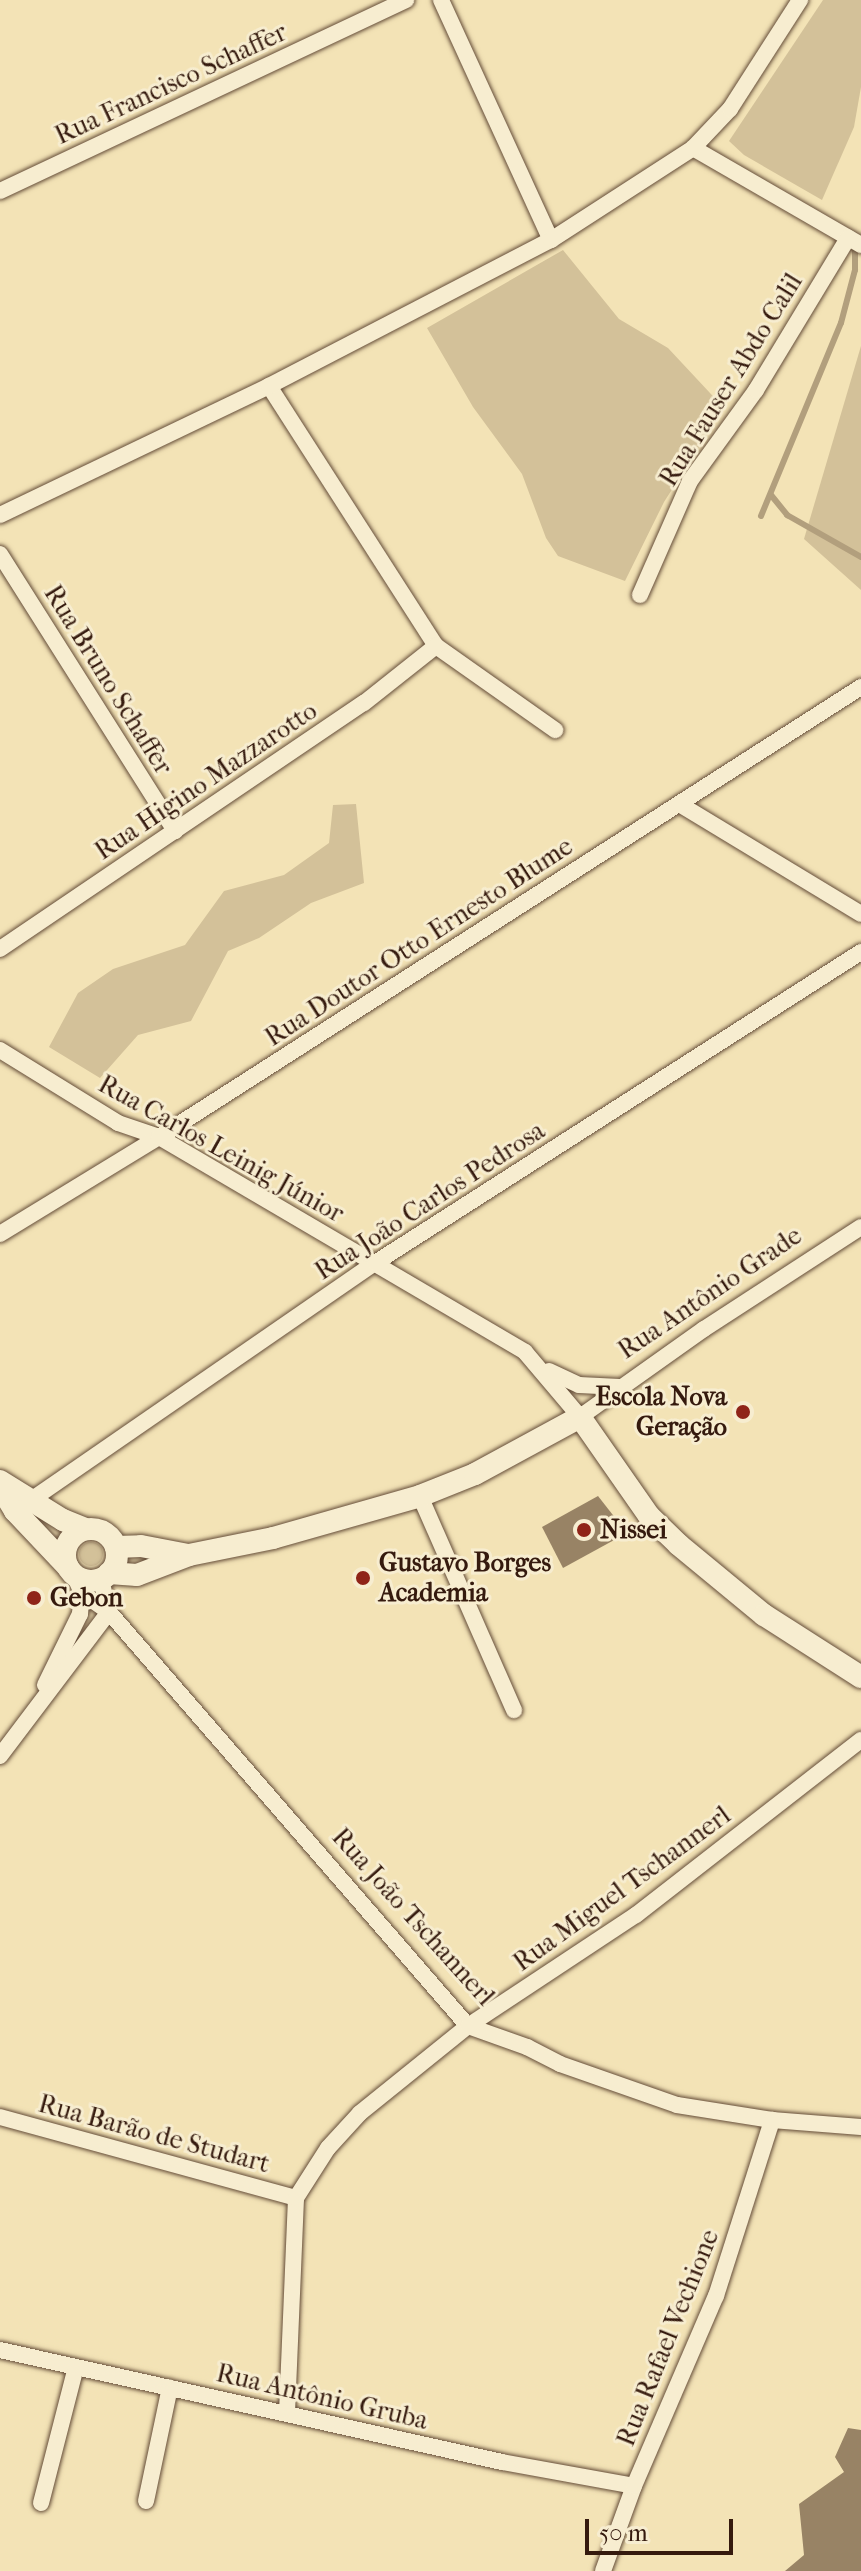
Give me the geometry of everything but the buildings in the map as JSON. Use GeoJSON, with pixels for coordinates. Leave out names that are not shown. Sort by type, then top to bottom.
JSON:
{"type":"FeatureCollection","features":[{"type":"Feature","properties":{"kind":"main road","name":"Rua Antônio Grade"},"geometry":{"type":"LineString","coordinates":[[105,1576],[137,1575],[189,1555],[273,1538],[351,1513],[420,1496],[475,1474],[580,1417]]}},
{"type":"Feature","properties":{"kind":"main road"},"geometry":{"type":"LineString","coordinates":[[580,1417],[649,1516],[679,1545],[764,1615],[861,1677]]}},
{"type":"Feature","properties":{"kind":"main road","name":"Rua João Tschannerl"},"geometry":{"type":"LineString","coordinates":[[0,1483],[85,1529]]}},
{"type":"Feature","properties":{"kind":"main road","name":"Rua João Tschannerl"},"geometry":{"type":"LineString","coordinates":[[0,1483],[15,1511],[75,1578]]}},
{"type":"Feature","properties":{"kind":"main road"},"geometry":{"type":"LineString","coordinates":[[85,1529],[104,1532],[116,1547],[115,1565],[105,1576],[75,1578],[65,1558],[70,1540],[85,1529]]}},
{"type":"Feature","properties":{"kind":"main road","name":"Rua Antônio Grade"},"geometry":{"type":"LineString","coordinates":[[116,1547],[141,1546],[189,1555]]}},
{"type":"Feature","properties":{"kind":"street","name":"Rua Francisco Schaffer"},"geometry":{"type":"LineString","coordinates":[[0,191],[406,0]]}},
{"type":"Feature","properties":{"kind":"street"},"geometry":{"type":"LineString","coordinates":[[441,0],[551,240]]}},
{"type":"Feature","properties":{"kind":"street"},"geometry":{"type":"LineString","coordinates":[[0,515],[269,386],[551,240],[693,148],[730,109],[800,0]]}},
{"type":"Feature","properties":{"kind":"street"},"geometry":{"type":"LineString","coordinates":[[693,148],[854,242]]}},
{"type":"Feature","properties":{"kind":"street","name":"Rua Fauser Abdo Calil"},"geometry":{"type":"LineString","coordinates":[[640,595],[690,481],[756,390],[854,242]]}},
{"type":"Feature","properties":{"kind":"street"},"geometry":{"type":"LineString","coordinates":[[269,386],[436,646],[555,730]]}},
{"type":"Feature","properties":{"kind":"street","name":"Rua Bruno Schaffer"},"geometry":{"type":"LineString","coordinates":[[0,554],[175,831]]}},
{"type":"Feature","properties":{"kind":"street","name":"Rua Higino Mazzarotto"},"geometry":{"type":"LineString","coordinates":[[0,949],[364,703],[436,646]]}},
{"type":"Feature","properties":{"kind":"street","name":"Rua Doutor Otto Ernesto Blume"},"geometry":{"type":"LineString","coordinates":[[0,1234],[159,1137],[861,687]]}},
{"type":"Feature","properties":{"kind":"street"},"geometry":{"type":"LineString","coordinates":[[681,805],[861,914]]}},
{"type":"Feature","properties":{"kind":"street","name":"Rua João Carlos Pedrosa"},"geometry":{"type":"LineString","coordinates":[[31,1500],[375,1263],[861,952]]}},
{"type":"Feature","properties":{"kind":"street","name":"Rua Carlos Leinig Júnior"},"geometry":{"type":"LineString","coordinates":[[0,1050],[118,1123],[159,1137],[525,1352],[541,1367],[580,1417]]}},
{"type":"Feature","properties":{"kind":"street","name":"Rua Antônio Grade"},"geometry":{"type":"LineString","coordinates":[[580,1417],[620,1387],[861,1227]]}},
{"type":"Feature","properties":{"kind":"street","name":"Rua Carlos Leinig Júnior"},"geometry":{"type":"LineString","coordinates":[[541,1367],[579,1385],[620,1387]]}},
{"type":"Feature","properties":{"kind":"street"},"geometry":{"type":"LineString","coordinates":[[420,1496],[514,1710]]}},
{"type":"Feature","properties":{"kind":"street","name":"Rua João Tschannerl"},"geometry":{"type":"LineString","coordinates":[[105,1576],[109,1612]]}},
{"type":"Feature","properties":{"kind":"street"},"geometry":{"type":"LineString","coordinates":[[21,1728],[80,1614],[75,1578]]}},
{"type":"Feature","properties":{"kind":"street","name":"Rua João Tschannerl"},"geometry":{"type":"LineString","coordinates":[[75,1578],[109,1612],[468,2026],[527,2047],[560,2064],[677,2105],[772,2120],[861,2127]]}},
{"type":"Feature","properties":{"kind":"street"},"geometry":{"type":"LineString","coordinates":[[0,1756],[109,1612]]}},
{"type":"Feature","properties":{"kind":"street","name":"Rua Miguel Tschannerl"},"geometry":{"type":"LineString","coordinates":[[296,2198],[328,2148],[360,2113],[468,2026],[636,1915],[861,1740]]}},
{"type":"Feature","properties":{"kind":"street","name":"Rua Barão de Studart"},"geometry":{"type":"LineString","coordinates":[[0,2117],[296,2198]]}},
{"type":"Feature","properties":{"kind":"street","name":"Rua Rafael Vechione"},"geometry":{"type":"LineString","coordinates":[[603,2571],[634,2486],[716,2296],[772,2120]]}},
{"type":"Feature","properties":{"kind":"street"},"geometry":{"type":"LineString","coordinates":[[287,2413],[296,2198]]}},
{"type":"Feature","properties":{"kind":"street","name":"Rua Antônio Gruba"},"geometry":{"type":"LineString","coordinates":[[0,2350],[502,2462],[634,2486]]}},
{"type":"Feature","properties":{"kind":"street"},"geometry":{"type":"LineString","coordinates":[[41,2503],[76,2367]]}},
{"type":"Feature","properties":{"kind":"street"},"geometry":{"type":"LineString","coordinates":[[146,2501],[170,2387]]}},
{"type":"Feature","properties":{"kind":"shaded area"},"geometry":{"type":"Polygon","coordinates":[[[823,0],[861,0],[861,87],[854,127],[822,200],[744,155],[729,141],[823,0]]]}},
{"type":"Feature","properties":{"kind":"shaded area"},"geometry":{"type":"Polygon","coordinates":[[[563,250],[619,319],[668,348],[724,408],[664,502],[625,581],[558,556],[546,538],[522,474],[473,407],[427,328],[563,250]]]}},
{"type":"Feature","properties":{"kind":"shaded area"},"geometry":{"type":"Polygon","coordinates":[[[861,346],[861,590],[804,539],[861,346]]]}},
{"type":"Feature","properties":{"kind":"shaded area"},"geometry":{"type":"Polygon","coordinates":[[[356,804],[364,883],[311,903],[259,938],[228,951],[191,1021],[138,1035],[100,1078],[49,1047],[78,993],[113,969],[185,945],[224,891],[284,875],[329,843],[333,805],[356,804]]]}},
{"type":"Feature","properties":{"kind":"shaded area"},"geometry":{"type":"Polygon","coordinates":[[[91,1542],[100,1545],[103,1554],[100,1563],[91,1566],[82,1563],[79,1554],[82,1545],[91,1542]]]}},
{"type":"Feature","properties":{"kind":"waterway"},"geometry":{"type":"LineString","coordinates":[[761,516],[841,323],[855,270],[855,246]]}},
{"type":"Feature","properties":{"kind":"waterway"},"geometry":{"type":"LineString","coordinates":[[771,495],[787,515],[861,557]]}},
{"type":"Feature","properties":{"kind":"place","name":"Escola Nova Geração"},"geometry":{"type":"Point","coordinates":[743,1412]}},
{"type":"Feature","properties":{"kind":"place","name":"Nissei"},"geometry":{"type":"Point","coordinates":[584,1530]}},
{"type":"Feature","properties":{"kind":"place","name":"Gustavo Borges Academia"},"geometry":{"type":"Point","coordinates":[363,1578]}},
{"type":"Feature","properties":{"kind":"place","name":"Gebon"},"geometry":{"type":"Point","coordinates":[34,1598]}}]}
